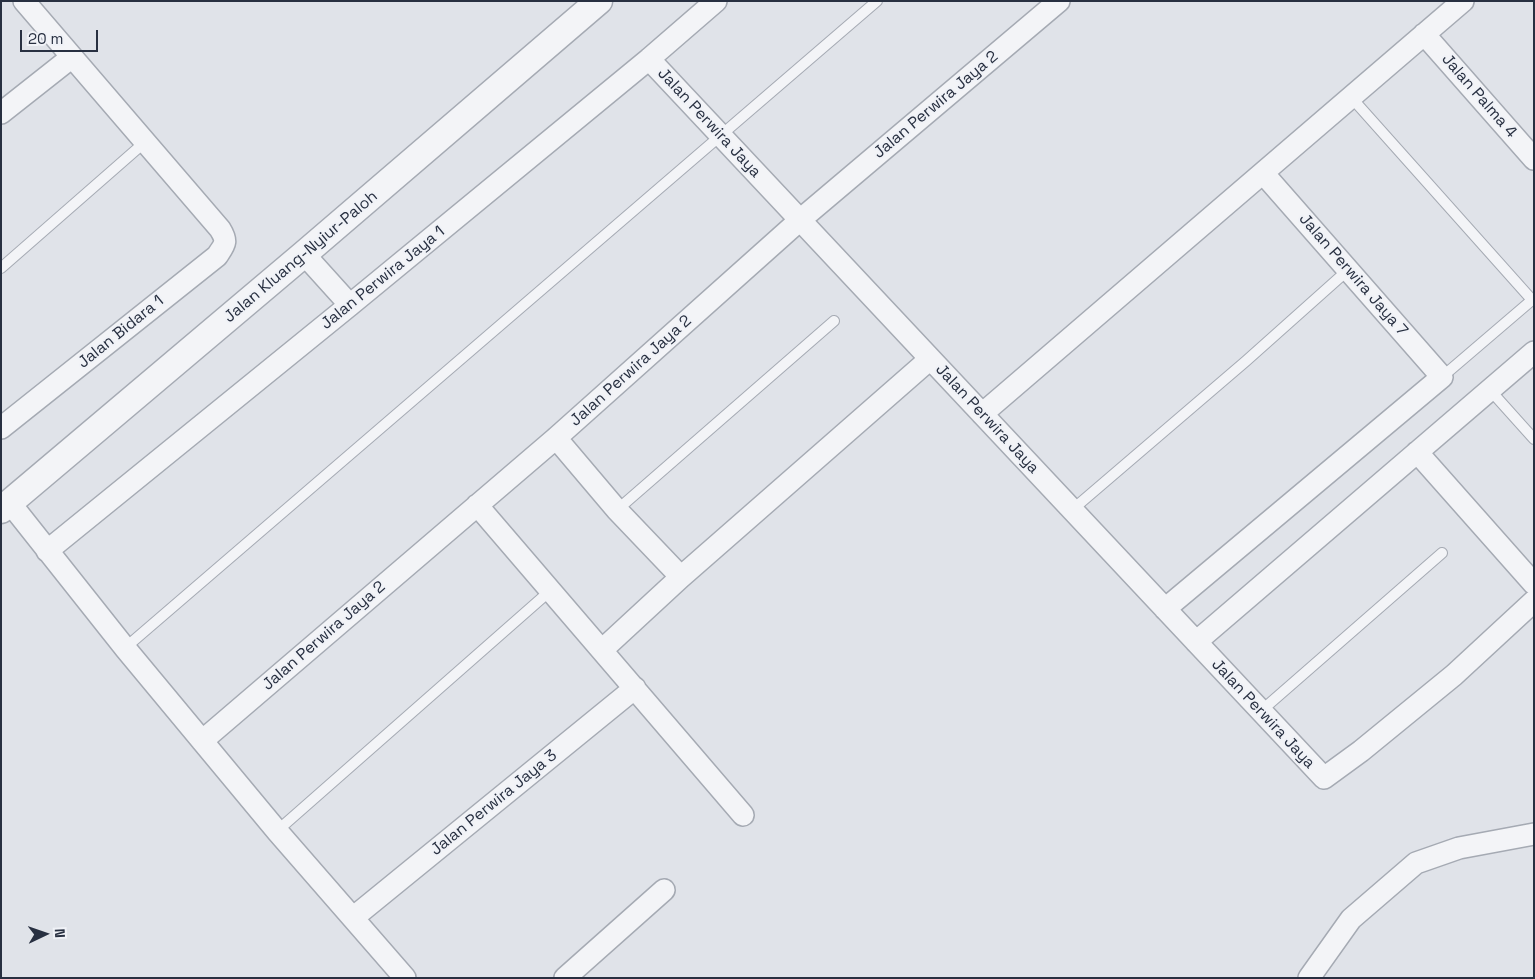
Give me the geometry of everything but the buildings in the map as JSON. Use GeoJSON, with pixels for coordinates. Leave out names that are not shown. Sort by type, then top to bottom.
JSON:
{"type":"FeatureCollection","features":[{"type":"Feature","properties":{"kind":"street"},"geometry":{"type":"LineString","coordinates":[[24,1],[145,142]]}},
{"type":"Feature","properties":{"kind":"street","name":"Jalan Kluang-Nyiur-Paloh"},"geometry":{"type":"LineString","coordinates":[[6,507],[600,1]]}},
{"type":"Feature","properties":{"kind":"street","name":"Jalan Perwira Jaya 1"},"geometry":{"type":"LineString","coordinates":[[47,551],[350,305],[649,59],[716,1]]}},
{"type":"Feature","properties":{"kind":"street","name":"Jalan Perwira Jaya 2"},"geometry":{"type":"LineString","coordinates":[[202,741],[556,438],[800,220],[1059,1]]}},
{"type":"Feature","properties":{"kind":"street"},"geometry":{"type":"LineString","coordinates":[[982,414],[1350,96],[1463,1]]}},
{"type":"Feature","properties":{"kind":"street","name":"Jalan Palma 4"},"geometry":{"type":"LineString","coordinates":[[1424,34],[1534,159]]}},
{"type":"Feature","properties":{"kind":"street"},"geometry":{"type":"LineString","coordinates":[[1,113],[72,57]]}},
{"type":"Feature","properties":{"kind":"street","name":"Jalan Perwira Jaya"},"geometry":{"type":"LineString","coordinates":[[649,59],[1324,778],[1361,751],[1454,675],[1534,601]]}},
{"type":"Feature","properties":{"kind":"street","name":"Jalan Bidara 1"},"geometry":{"type":"LineString","coordinates":[[1,428],[217,256],[225,245],[225,237],[220,229],[145,142]]}},
{"type":"Feature","properties":{"kind":"street","name":"Jalan Perwira Jaya 7"},"geometry":{"type":"LineString","coordinates":[[1263,173],[1442,377]]}},
{"type":"Feature","properties":{"kind":"street"},"geometry":{"type":"LineString","coordinates":[[304,254],[350,305]]}},
{"type":"Feature","properties":{"kind":"street"},"geometry":{"type":"LineString","coordinates":[[1196,642],[1534,352]]}},
{"type":"Feature","properties":{"kind":"street"},"geometry":{"type":"LineString","coordinates":[[602,650],[681,577],[930,359]]}},
{"type":"Feature","properties":{"kind":"street"},"geometry":{"type":"LineString","coordinates":[[1165,609],[1442,377]]}},
{"type":"Feature","properties":{"kind":"street"},"geometry":{"type":"LineString","coordinates":[[556,438],[618,510],[681,577]]}},
{"type":"Feature","properties":{"kind":"street"},"geometry":{"type":"LineString","coordinates":[[1417,452],[1534,584]]}},
{"type":"Feature","properties":{"kind":"street"},"geometry":{"type":"LineString","coordinates":[[477,504],[743,815]]}},
{"type":"Feature","properties":{"kind":"street"},"geometry":{"type":"LineString","coordinates":[[6,507],[47,551],[277,831],[405,978]]}},
{"type":"Feature","properties":{"kind":"street","name":"Jalan Perwira Jaya 3"},"geometry":{"type":"LineString","coordinates":[[354,918],[635,688]]}},
{"type":"Feature","properties":{"kind":"street"},"geometry":{"type":"LineString","coordinates":[[1309,978],[1351,919],[1416,863],[1459,848],[1534,834]]}},
{"type":"Feature","properties":{"kind":"street"},"geometry":{"type":"LineString","coordinates":[[565,978],[664,890]]}},
{"type":"Feature","properties":{"kind":"lane"},"geometry":{"type":"LineString","coordinates":[[125,648],[878,1]]}},
{"type":"Feature","properties":{"kind":"lane"},"geometry":{"type":"LineString","coordinates":[[1350,96],[1532,300],[1442,377]]}},
{"type":"Feature","properties":{"kind":"lane"},"geometry":{"type":"LineString","coordinates":[[1,268],[145,142]]}},
{"type":"Feature","properties":{"kind":"lane"},"geometry":{"type":"LineString","coordinates":[[1072,510],[1246,361],[1348,270]]}},
{"type":"Feature","properties":{"kind":"lane"},"geometry":{"type":"LineString","coordinates":[[618,510],[834,321]]}},
{"type":"Feature","properties":{"kind":"lane"},"geometry":{"type":"LineString","coordinates":[[1490,390],[1534,439]]}},
{"type":"Feature","properties":{"kind":"lane"},"geometry":{"type":"LineString","coordinates":[[1261,711],[1442,553]]}},
{"type":"Feature","properties":{"kind":"lane"},"geometry":{"type":"LineString","coordinates":[[277,831],[551,590]]}}]}
